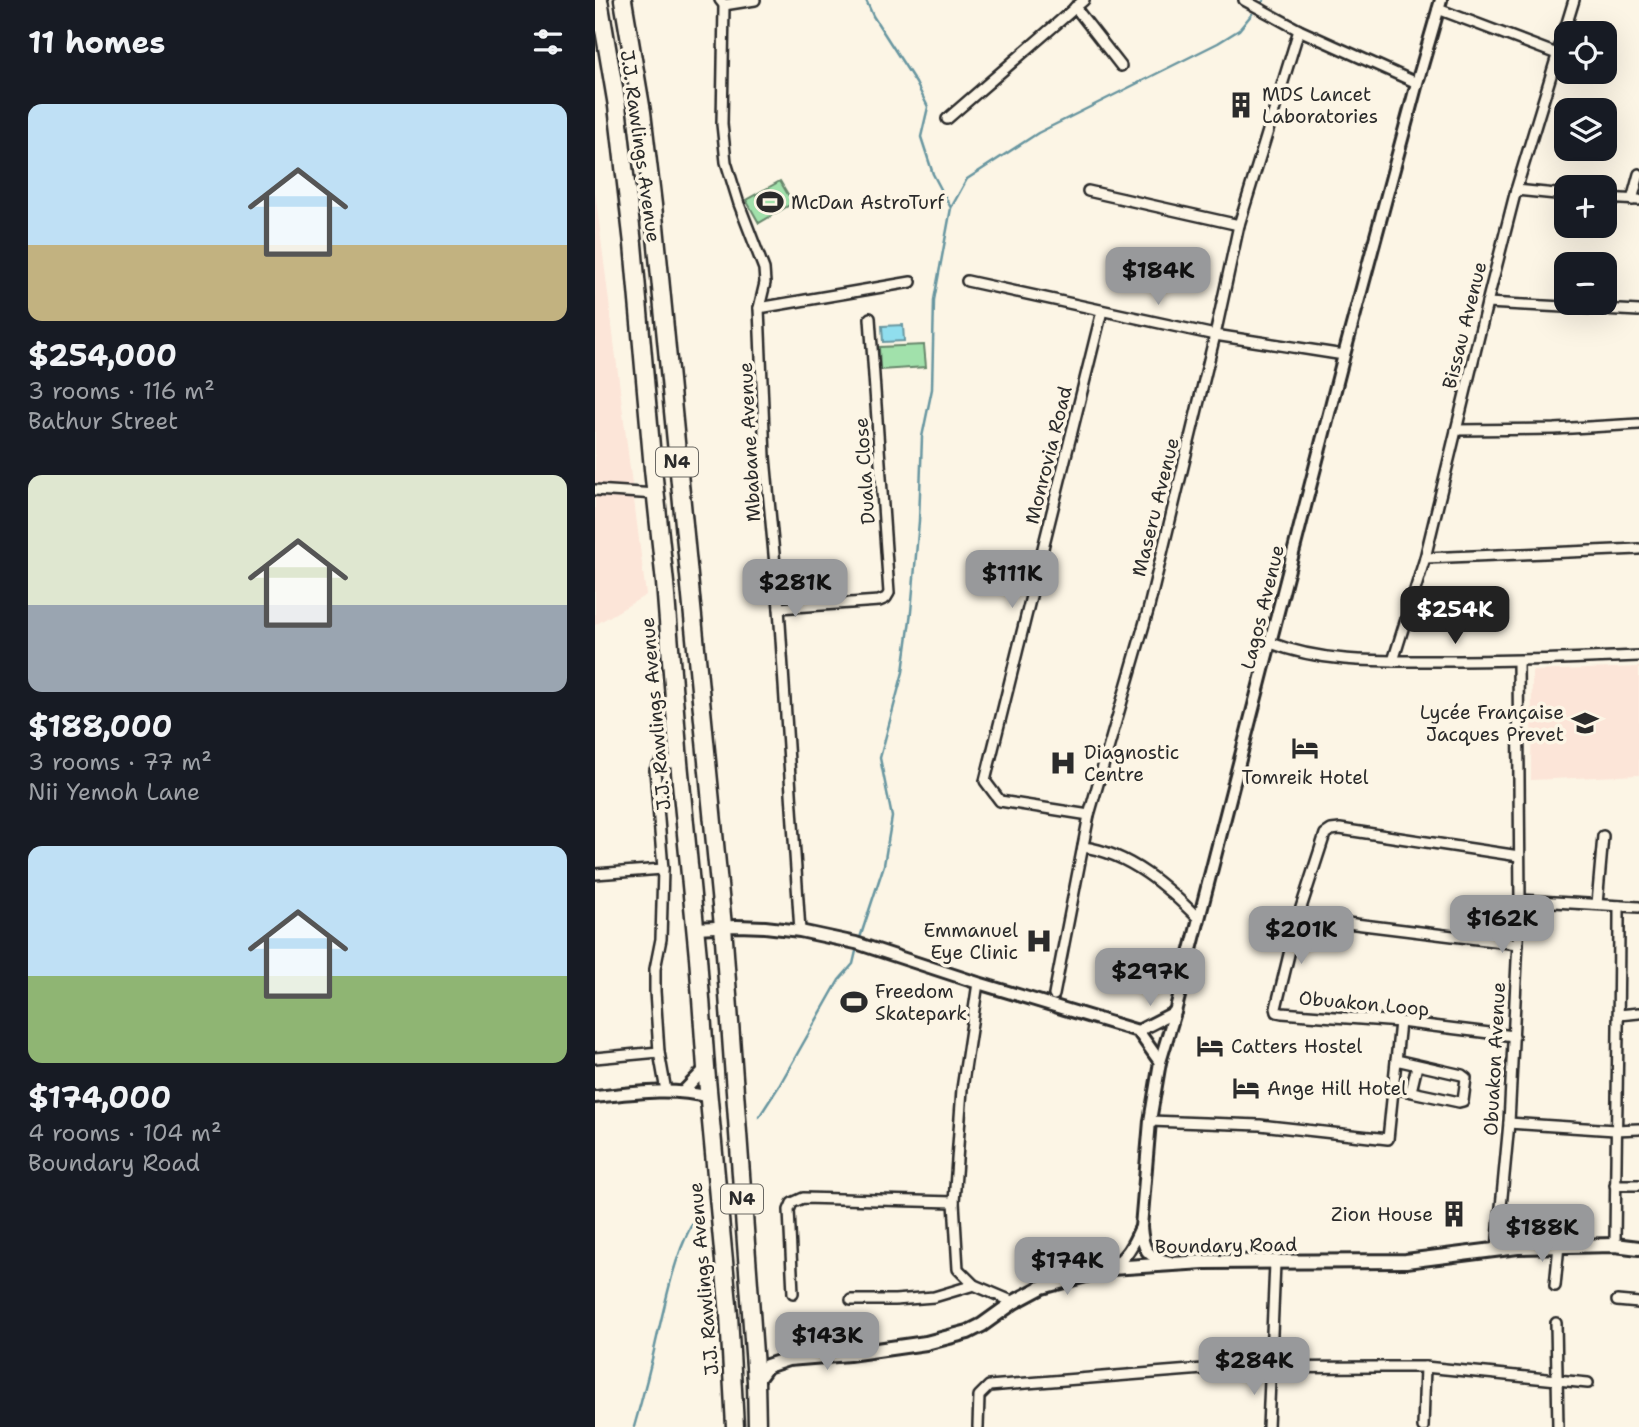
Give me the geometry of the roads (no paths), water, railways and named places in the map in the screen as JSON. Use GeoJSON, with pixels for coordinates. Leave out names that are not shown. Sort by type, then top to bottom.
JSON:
{"type":"FeatureCollection","features":[{"type":"Feature","properties":{"kind":"highway","name":"J.J. Rawlings Avenue"},"geometry":{"type":"LineString","coordinates":[[599,0],[617,106],[632,230],[729,1315],[735,1427]]}},
{"type":"Feature","properties":{"kind":"highway","name":"J.J. Rawlings Avenue"},"geometry":{"type":"LineString","coordinates":[[623,0],[642,112],[653,205],[723,926],[756,1381],[757,1427]]}},
{"type":"Feature","properties":{"kind":"main road","name":"Boundary Road"},"geometry":{"type":"LineString","coordinates":[[756,1381],[771,1363],[788,1359],[926,1343],[958,1335],[982,1325],[1014,1302],[1042,1287],[1111,1268],[1175,1263],[1406,1261],[1497,1249],[1559,1245],[1639,1248]]}},
{"type":"Feature","properties":{"kind":"street"},"geometry":{"type":"LineString","coordinates":[[722,3],[755,0]]}},
{"type":"Feature","properties":{"kind":"street"},"geometry":{"type":"LineString","coordinates":[[947,120],[1084,0]]}},
{"type":"Feature","properties":{"kind":"street"},"geometry":{"type":"LineString","coordinates":[[1244,0],[1299,30],[1417,83]]}},
{"type":"Feature","properties":{"kind":"street","name":"Bissau Avenue"},"geometry":{"type":"LineString","coordinates":[[1567,21],[1574,0]]}},
{"type":"Feature","properties":{"kind":"street","name":"Mbabane Avenue"},"geometry":{"type":"LineString","coordinates":[[722,3],[723,144],[739,204],[764,269],[765,284],[759,308],[765,457],[779,608],[800,931]]}},
{"type":"Feature","properties":{"kind":"street"},"geometry":{"type":"LineString","coordinates":[[1439,5],[1554,53]]}},
{"type":"Feature","properties":{"kind":"street","name":"Lagos Avenue"},"geometry":{"type":"LineString","coordinates":[[1175,1263],[1159,1260],[1148,1254],[1141,1227],[1150,1121],[1160,1062],[1344,355],[1439,5]]}},
{"type":"Feature","properties":{"kind":"street"},"geometry":{"type":"LineString","coordinates":[[1075,7],[1122,66]]}},
{"type":"Feature","properties":{"kind":"street","name":"Maseru Avenue"},"geometry":{"type":"LineString","coordinates":[[1053,995],[1089,815],[1148,611],[1239,225],[1299,30]]}},
{"type":"Feature","properties":{"kind":"street","name":"Bissau Avenue"},"geometry":{"type":"LineString","coordinates":[[1393,661],[1425,558],[1516,190],[1554,64]]}},
{"type":"Feature","properties":{"kind":"street"},"geometry":{"type":"LineString","coordinates":[[1617,199],[1635,200],[1639,174]]}},
{"type":"Feature","properties":{"kind":"street"},"geometry":{"type":"LineString","coordinates":[[1516,190],[1554,194]]}},
{"type":"Feature","properties":{"kind":"street"},"geometry":{"type":"LineString","coordinates":[[1088,191],[1239,225]]}},
{"type":"Feature","properties":{"kind":"street"},"geometry":{"type":"LineString","coordinates":[[967,281],[1215,335],[1344,355]]}},
{"type":"Feature","properties":{"kind":"street"},"geometry":{"type":"LineString","coordinates":[[759,308],[911,282]]}},
{"type":"Feature","properties":{"kind":"street"},"geometry":{"type":"LineString","coordinates":[[1487,303],[1639,310]]}},
{"type":"Feature","properties":{"kind":"street","name":"Monrovia Road"},"geometry":{"type":"LineString","coordinates":[[1089,815],[1000,801],[985,781],[1102,311]]}},
{"type":"Feature","properties":{"kind":"street","name":"Duala Close"},"geometry":{"type":"LineString","coordinates":[[779,608],[879,601],[890,593],[870,318]]}},
{"type":"Feature","properties":{"kind":"street"},"geometry":{"type":"LineString","coordinates":[[1455,430],[1555,429],[1639,424]]}},
{"type":"Feature","properties":{"kind":"street"},"geometry":{"type":"LineString","coordinates":[[595,490],[656,494]]}},
{"type":"Feature","properties":{"kind":"street"},"geometry":{"type":"LineString","coordinates":[[1425,558],[1639,549]]}},
{"type":"Feature","properties":{"kind":"street"},"geometry":{"type":"LineString","coordinates":[[1271,643],[1291,651],[1349,659],[1393,661],[1518,661],[1639,656]]}},
{"type":"Feature","properties":{"kind":"street","name":"Obuakon Avenue"},"geometry":{"type":"LineString","coordinates":[[1497,1249],[1509,1123],[1520,900],[1518,661]]}},
{"type":"Feature","properties":{"kind":"street"},"geometry":{"type":"LineString","coordinates":[[666,1091],[659,1052],[655,969],[661,939],[663,869],[655,770],[659,764],[679,762]]}},
{"type":"Feature","properties":{"kind":"street"},"geometry":{"type":"LineString","coordinates":[[1518,944],[1298,917],[1325,834],[1331,830],[1340,829],[1519,856]]}},
{"type":"Feature","properties":{"kind":"street"},"geometry":{"type":"LineString","coordinates":[[1597,904],[1603,836]]}},
{"type":"Feature","properties":{"kind":"street"},"geometry":{"type":"LineString","coordinates":[[1083,847],[1119,857],[1145,871],[1199,919]]}},
{"type":"Feature","properties":{"kind":"street"},"geometry":{"type":"LineString","coordinates":[[595,874],[663,869]]}},
{"type":"Feature","properties":{"kind":"street"},"geometry":{"type":"LineString","coordinates":[[1520,900],[1639,907]]}},
{"type":"Feature","properties":{"kind":"street"},"geometry":{"type":"LineString","coordinates":[[1615,1245],[1619,906]]}},
{"type":"Feature","properties":{"kind":"street","name":"Obuakon Loop"},"geometry":{"type":"LineString","coordinates":[[1298,917],[1277,1012],[1400,1022],[1514,1037]]}},
{"type":"Feature","properties":{"kind":"street"},"geometry":{"type":"LineString","coordinates":[[695,928],[765,927],[800,931],[856,943],[1138,1031],[1160,1062]]}},
{"type":"Feature","properties":{"kind":"street"},"geometry":{"type":"LineString","coordinates":[[978,983],[963,1089],[954,1202],[958,1269],[974,1284],[1014,1302]]}},
{"type":"Feature","properties":{"kind":"street"},"geometry":{"type":"LineString","coordinates":[[1138,1031],[1175,1012]]}},
{"type":"Feature","properties":{"kind":"street"},"geometry":{"type":"LineString","coordinates":[[1619,1015],[1639,1013]]}},
{"type":"Feature","properties":{"kind":"street"},"geometry":{"type":"LineString","coordinates":[[1150,1121],[1261,1125],[1388,1139],[1400,1022]]}},
{"type":"Feature","properties":{"kind":"street"},"geometry":{"type":"LineString","coordinates":[[595,1058],[659,1052]]}},
{"type":"Feature","properties":{"kind":"street"},"geometry":{"type":"LineString","coordinates":[[1393,1088],[1459,1102],[1463,1101],[1466,1078],[1396,1060]]}},
{"type":"Feature","properties":{"kind":"street"},"geometry":{"type":"LineString","coordinates":[[1411,1091],[1417,1066]]}},
{"type":"Feature","properties":{"kind":"street"},"geometry":{"type":"LineString","coordinates":[[683,1092],[706,1068]]}},
{"type":"Feature","properties":{"kind":"street"},"geometry":{"type":"LineString","coordinates":[[595,1097],[666,1091],[709,1097]]}},
{"type":"Feature","properties":{"kind":"street"},"geometry":{"type":"LineString","coordinates":[[1509,1123],[1615,1130],[1639,1129]]}},
{"type":"Feature","properties":{"kind":"street"},"geometry":{"type":"LineString","coordinates":[[1615,1185],[1639,1185]]}},
{"type":"Feature","properties":{"kind":"street"},"geometry":{"type":"LineString","coordinates":[[793,1293],[789,1210],[792,1203],[803,1198],[954,1202]]}},
{"type":"Feature","properties":{"kind":"street","name":"Lagos Avenue"},"geometry":{"type":"LineString","coordinates":[[1111,1268],[1132,1248],[1141,1227]]}},
{"type":"Feature","properties":{"kind":"street"},"geometry":{"type":"LineString","coordinates":[[1555,1286],[1559,1245]]}},
{"type":"Feature","properties":{"kind":"street"},"geometry":{"type":"LineString","coordinates":[[1269,1427],[1275,1263]]}},
{"type":"Feature","properties":{"kind":"street"},"geometry":{"type":"LineString","coordinates":[[851,1300],[934,1297],[974,1284]]}},
{"type":"Feature","properties":{"kind":"street"},"geometry":{"type":"LineString","coordinates":[[1617,1301],[1639,1303]]}},
{"type":"Feature","properties":{"kind":"street"},"geometry":{"type":"LineString","coordinates":[[1556,1323],[1558,1427]]}},
{"type":"Feature","properties":{"kind":"street"},"geometry":{"type":"LineString","coordinates":[[1423,1427],[1425,1367]]}},
{"type":"Feature","properties":{"kind":"street"},"geometry":{"type":"LineString","coordinates":[[978,1427],[979,1396],[989,1386],[1216,1368],[1425,1367],[1588,1383]]}},
{"type":"Feature","properties":{"kind":"water"},"geometry":{"type":"Polygon","coordinates":[[[903,325],[904,341],[883,342],[882,326],[903,325]]]}},
{"type":"Feature","properties":{"kind":"waterway"},"geometry":{"type":"LineString","coordinates":[[859,941],[884,865],[892,817],[880,758],[903,672],[911,612],[919,521],[922,437],[932,389],[934,300],[951,208],[933,174],[921,137],[928,107],[866,0]]}},
{"type":"Feature","properties":{"kind":"waterway"},"geometry":{"type":"LineString","coordinates":[[1261,4],[1264,0]]}},
{"type":"Feature","properties":{"kind":"waterway"},"geometry":{"type":"LineString","coordinates":[[951,208],[967,179],[1038,133],[1218,43],[1239,30],[1252,14]]}},
{"type":"Feature","properties":{"kind":"waterway"},"geometry":{"type":"LineString","coordinates":[[759,1117],[839,980],[853,964],[857,947]]}},
{"type":"Feature","properties":{"kind":"waterway"},"geometry":{"type":"LineString","coordinates":[[634,1427],[674,1271],[684,1240],[699,1212]]}},
{"type":"Feature","properties":{"kind":"place","name":"MDS Lancet Laboratories"},"geometry":{"type":"Point","coordinates":[1241,105]}},
{"type":"Feature","properties":{"kind":"place","name":"McDan AstroTurf"},"geometry":{"type":"Point","coordinates":[770,202]}},
{"type":"Feature","properties":{"kind":"place","name":"Lycée Française Jacques Prevet"},"geometry":{"type":"Point","coordinates":[1585,723]}},
{"type":"Feature","properties":{"kind":"place","name":"Tomreik Hotel"},"geometry":{"type":"Point","coordinates":[1305,748]}},
{"type":"Feature","properties":{"kind":"place","name":"Diagnostic Centre"},"geometry":{"type":"Point","coordinates":[1063,763]}},
{"type":"Feature","properties":{"kind":"place","name":"Emmanuel Eye Clinic"},"geometry":{"type":"Point","coordinates":[1039,941]}},
{"type":"Feature","properties":{"kind":"place","name":"Freedom Skatepark"},"geometry":{"type":"Point","coordinates":[854,1002]}},
{"type":"Feature","properties":{"kind":"place","name":"Catters Hostel"},"geometry":{"type":"Point","coordinates":[1210,1046]}},
{"type":"Feature","properties":{"kind":"place","name":"Ange Hill Hotel"},"geometry":{"type":"Point","coordinates":[1246,1088]}},
{"type":"Feature","properties":{"kind":"place","name":"Zion House"},"geometry":{"type":"Point","coordinates":[1454,1214]}}]}
